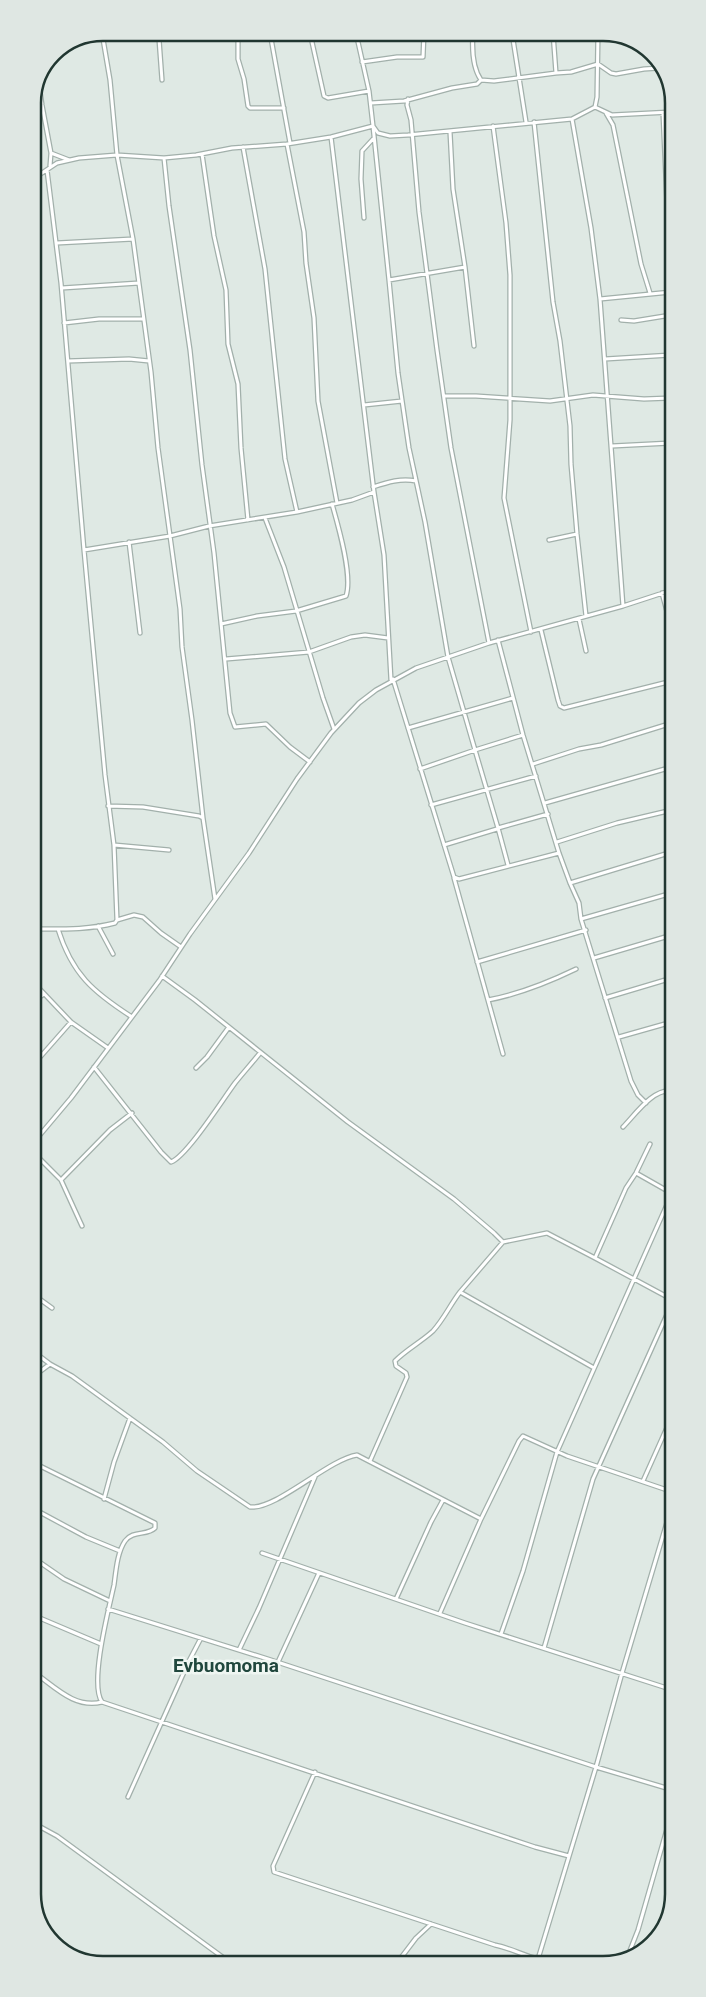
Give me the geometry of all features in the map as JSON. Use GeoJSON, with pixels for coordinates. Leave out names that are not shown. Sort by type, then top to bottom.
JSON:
{"type":"FeatureCollection","features":[{"type":"Feature","properties":{"kind":"street"},"geometry":{"type":"LineString","coordinates":[[103,41],[110,80],[117,155],[134,239],[180,609],[182,648],[215,899]]}},
{"type":"Feature","properties":{"kind":"street"},"geometry":{"type":"LineString","coordinates":[[159,41],[162,80]]}},
{"type":"Feature","properties":{"kind":"street"},"geometry":{"type":"LineString","coordinates":[[238,41],[238,59],[244,79],[248,106],[250,108],[284,108]]}},
{"type":"Feature","properties":{"kind":"street"},"geometry":{"type":"LineString","coordinates":[[272,41],[304,232],[306,263],[314,318],[318,401],[337,503]]}},
{"type":"Feature","properties":{"kind":"street"},"geometry":{"type":"LineString","coordinates":[[312,41],[324,96],[328,98],[369,91]]}},
{"type":"Feature","properties":{"kind":"street"},"geometry":{"type":"LineString","coordinates":[[358,41],[371,103],[373,139],[402,402],[409,448],[448,657],[508,866]]}},
{"type":"Feature","properties":{"kind":"street"},"geometry":{"type":"LineString","coordinates":[[362,62],[397,57],[423,58],[424,41]]}},
{"type":"Feature","properties":{"kind":"street"},"geometry":{"type":"LineString","coordinates":[[473,41],[474,61],[481,80]]}},
{"type":"Feature","properties":{"kind":"street"},"geometry":{"type":"LineString","coordinates":[[513,41],[526,122]]}},
{"type":"Feature","properties":{"kind":"street"},"geometry":{"type":"LineString","coordinates":[[554,41],[556,73]]}},
{"type":"Feature","properties":{"kind":"street"},"geometry":{"type":"LineString","coordinates":[[595,107],[598,41]]}},
{"type":"Feature","properties":{"kind":"street"},"geometry":{"type":"LineString","coordinates":[[371,103],[399,102],[452,88],[477,84],[481,80],[571,72],[598,64]]}},
{"type":"Feature","properties":{"kind":"street"},"geometry":{"type":"LineString","coordinates":[[598,64],[611,73],[616,74],[654,68]]}},
{"type":"Feature","properties":{"kind":"street"},"geometry":{"type":"LineString","coordinates":[[408,99],[406,105],[411,120],[437,350],[452,448],[490,643]]}},
{"type":"Feature","properties":{"kind":"street"},"geometry":{"type":"LineString","coordinates":[[41,101],[51,153],[48,168],[62,288],[85,571],[108,806],[114,845],[114,888],[117,920]]}},
{"type":"Feature","properties":{"kind":"street"},"geometry":{"type":"LineString","coordinates":[[595,107],[612,115],[663,114],[665,158]]}},
{"type":"Feature","properties":{"kind":"street"},"geometry":{"type":"LineString","coordinates":[[372,126],[378,133],[390,136],[474,130],[526,122],[572,119],[595,107]]}},
{"type":"Feature","properties":{"kind":"street"},"geometry":{"type":"LineString","coordinates":[[606,113],[613,125],[642,264],[650,293]]}},
{"type":"Feature","properties":{"kind":"street"},"geometry":{"type":"LineString","coordinates":[[572,119],[591,228],[600,299],[623,606]]}},
{"type":"Feature","properties":{"kind":"street"},"geometry":{"type":"LineString","coordinates":[[534,122],[553,302],[560,341],[570,426],[571,464],[586,616]]}},
{"type":"Feature","properties":{"kind":"street"},"geometry":{"type":"LineString","coordinates":[[41,173],[48,168],[69,160],[117,155],[164,158],[202,154],[243,147],[289,144],[330,137],[372,126]]}},
{"type":"Feature","properties":{"kind":"street"},"geometry":{"type":"LineString","coordinates":[[493,126],[506,223],[510,275],[510,399],[504,498],[531,632]]}},
{"type":"Feature","properties":{"kind":"street"},"geometry":{"type":"LineString","coordinates":[[450,132],[453,189],[474,346]]}},
{"type":"Feature","properties":{"kind":"street"},"geometry":{"type":"LineString","coordinates":[[330,137],[373,487],[384,555],[392,680],[454,878],[503,1054]]}},
{"type":"Feature","properties":{"kind":"street"},"geometry":{"type":"LineString","coordinates":[[364,218],[361,180],[362,151],[373,139]]}},
{"type":"Feature","properties":{"kind":"street"},"geometry":{"type":"LineString","coordinates":[[243,147],[263,251],[285,459],[297,512]]}},
{"type":"Feature","properties":{"kind":"street"},"geometry":{"type":"LineString","coordinates":[[51,153],[69,160]]}},
{"type":"Feature","properties":{"kind":"street"},"geometry":{"type":"LineString","coordinates":[[202,154],[214,236],[226,290],[228,344],[238,384],[241,448],[248,520]]}},
{"type":"Feature","properties":{"kind":"street"},"geometry":{"type":"LineString","coordinates":[[164,158],[168,206],[190,350],[226,659],[230,713],[234,726],[238,728],[266,724],[290,747],[310,762]]}},
{"type":"Feature","properties":{"kind":"street"},"geometry":{"type":"LineString","coordinates":[[56,243],[134,239]]}},
{"type":"Feature","properties":{"kind":"street"},"geometry":{"type":"LineString","coordinates":[[389,280],[465,268]]}},
{"type":"Feature","properties":{"kind":"street"},"geometry":{"type":"LineString","coordinates":[[62,288],[139,283]]}},
{"type":"Feature","properties":{"kind":"street"},"geometry":{"type":"LineString","coordinates":[[600,299],[665,292]]}},
{"type":"Feature","properties":{"kind":"street"},"geometry":{"type":"LineString","coordinates":[[621,320],[665,316]]}},
{"type":"Feature","properties":{"kind":"street"},"geometry":{"type":"LineString","coordinates":[[64,323],[107,319],[143,319]]}},
{"type":"Feature","properties":{"kind":"street"},"geometry":{"type":"LineString","coordinates":[[605,359],[665,355]]}},
{"type":"Feature","properties":{"kind":"street"},"geometry":{"type":"LineString","coordinates":[[68,361],[129,359],[149,361]]}},
{"type":"Feature","properties":{"kind":"street"},"geometry":{"type":"LineString","coordinates":[[445,396],[550,401],[608,395],[636,399],[665,398]]}},
{"type":"Feature","properties":{"kind":"street"},"geometry":{"type":"LineString","coordinates":[[364,405],[402,402]]}},
{"type":"Feature","properties":{"kind":"street"},"geometry":{"type":"LineString","coordinates":[[612,446],[665,443]]}},
{"type":"Feature","properties":{"kind":"street"},"geometry":{"type":"LineString","coordinates":[[373,487],[406,479],[416,481]]}},
{"type":"Feature","properties":{"kind":"street"},"geometry":{"type":"LineString","coordinates":[[84,550],[170,536],[209,526],[297,512],[374,492]]}},
{"type":"Feature","properties":{"kind":"street"},"geometry":{"type":"LineString","coordinates":[[221,624],[257,616],[296,611],[344,598],[348,593],[342,539],[332,504]]}},
{"type":"Feature","properties":{"kind":"street"},"geometry":{"type":"LineString","coordinates":[[265,518],[284,567],[296,611],[334,729]]}},
{"type":"Feature","properties":{"kind":"street"},"geometry":{"type":"LineString","coordinates":[[548,540],[577,534]]}},
{"type":"Feature","properties":{"kind":"street"},"geometry":{"type":"LineString","coordinates":[[129,542],[140,633]]}},
{"type":"Feature","properties":{"kind":"street"},"geometry":{"type":"LineString","coordinates":[[41,1133],[94,1067],[162,976],[334,729],[359,703],[392,680],[416,668],[498,640],[541,630],[665,592]]}},
{"type":"Feature","properties":{"kind":"street"},"geometry":{"type":"LineString","coordinates":[[662,593],[665,604]]}},
{"type":"Feature","properties":{"kind":"street"},"geometry":{"type":"LineString","coordinates":[[579,619],[586,651]]}},
{"type":"Feature","properties":{"kind":"street"},"geometry":{"type":"LineString","coordinates":[[541,630],[558,700],[560,706],[564,708],[665,683]]}},
{"type":"Feature","properties":{"kind":"street"},"geometry":{"type":"LineString","coordinates":[[226,659],[309,652],[351,637],[365,635],[388,638]]}},
{"type":"Feature","properties":{"kind":"street"},"geometry":{"type":"LineString","coordinates":[[498,640],[523,735],[559,853],[579,903],[581,919],[586,930],[631,1081],[638,1095],[646,1103]]}},
{"type":"Feature","properties":{"kind":"street"},"geometry":{"type":"LineString","coordinates":[[408,728],[513,698]]}},
{"type":"Feature","properties":{"kind":"street"},"geometry":{"type":"LineString","coordinates":[[532,764],[665,725]]}},
{"type":"Feature","properties":{"kind":"street"},"geometry":{"type":"LineString","coordinates":[[420,769],[523,735]]}},
{"type":"Feature","properties":{"kind":"street"},"geometry":{"type":"LineString","coordinates":[[545,803],[665,769]]}},
{"type":"Feature","properties":{"kind":"street"},"geometry":{"type":"LineString","coordinates":[[431,805],[536,776]]}},
{"type":"Feature","properties":{"kind":"street"},"geometry":{"type":"LineString","coordinates":[[108,806],[143,807],[203,818]]}},
{"type":"Feature","properties":{"kind":"street"},"geometry":{"type":"LineString","coordinates":[[557,842],[617,823],[665,812]]}},
{"type":"Feature","properties":{"kind":"street"},"geometry":{"type":"LineString","coordinates":[[444,845],[548,814]]}},
{"type":"Feature","properties":{"kind":"street"},"geometry":{"type":"LineString","coordinates":[[114,845],[169,850]]}},
{"type":"Feature","properties":{"kind":"street"},"geometry":{"type":"LineString","coordinates":[[454,878],[460,879],[559,853]]}},
{"type":"Feature","properties":{"kind":"street"},"geometry":{"type":"LineString","coordinates":[[570,883],[665,854]]}},
{"type":"Feature","properties":{"kind":"street"},"geometry":{"type":"LineString","coordinates":[[581,919],[665,895]]}},
{"type":"Feature","properties":{"kind":"street"},"geometry":{"type":"LineString","coordinates":[[41,929],[58,930],[98,926],[115,923],[117,920],[134,915],[143,917],[160,933],[181,947]]}},
{"type":"Feature","properties":{"kind":"street"},"geometry":{"type":"LineString","coordinates":[[98,926],[113,954]]}},
{"type":"Feature","properties":{"kind":"street"},"geometry":{"type":"LineString","coordinates":[[58,930],[63,947],[76,970],[111,1004],[132,1017]]}},
{"type":"Feature","properties":{"kind":"street"},"geometry":{"type":"LineString","coordinates":[[477,962],[586,930]]}},
{"type":"Feature","properties":{"kind":"street"},"geometry":{"type":"LineString","coordinates":[[594,958],[665,937]]}},
{"type":"Feature","properties":{"kind":"street"},"geometry":{"type":"LineString","coordinates":[[488,1000],[541,986],[576,969]]}},
{"type":"Feature","properties":{"kind":"street"},"geometry":{"type":"LineString","coordinates":[[162,976],[348,1122],[454,1199],[503,1242]]}},
{"type":"Feature","properties":{"kind":"street"},"geometry":{"type":"LineString","coordinates":[[605,998],[665,980]]}},
{"type":"Feature","properties":{"kind":"street"},"geometry":{"type":"LineString","coordinates":[[41,991],[71,1022],[108,1048]]}},
{"type":"Feature","properties":{"kind":"street"},"geometry":{"type":"LineString","coordinates":[[41,1056],[71,1022]]}},
{"type":"Feature","properties":{"kind":"street"},"geometry":{"type":"LineString","coordinates":[[619,1037],[665,1024]]}},
{"type":"Feature","properties":{"kind":"street"},"geometry":{"type":"LineString","coordinates":[[196,1068],[207,1057],[229,1027]]}},
{"type":"Feature","properties":{"kind":"street"},"geometry":{"type":"LineString","coordinates":[[94,1067],[161,1152],[168,1160],[173,1161],[191,1144],[236,1082],[260,1053]]}},
{"type":"Feature","properties":{"kind":"street"},"geometry":{"type":"LineString","coordinates":[[623,1127],[646,1103],[665,1091]]}},
{"type":"Feature","properties":{"kind":"street"},"geometry":{"type":"LineString","coordinates":[[61,1180],[103,1136],[132,1114]]}},
{"type":"Feature","properties":{"kind":"street"},"geometry":{"type":"LineString","coordinates":[[595,1258],[626,1188],[636,1173],[650,1144]]}},
{"type":"Feature","properties":{"kind":"street"},"geometry":{"type":"LineString","coordinates":[[41,1160],[61,1180],[82,1226]]}},
{"type":"Feature","properties":{"kind":"street"},"geometry":{"type":"LineString","coordinates":[[636,1173],[665,1188]]}},
{"type":"Feature","properties":{"kind":"street"},"geometry":{"type":"LineString","coordinates":[[501,1634],[523,1571],[557,1452],[665,1207]]}},
{"type":"Feature","properties":{"kind":"street"},"geometry":{"type":"LineString","coordinates":[[370,1461],[407,1376],[406,1373],[396,1366],[395,1361],[432,1332],[442,1321],[450,1304],[503,1242],[547,1233],[665,1296]]}},
{"type":"Feature","properties":{"kind":"street"},"geometry":{"type":"LineString","coordinates":[[460,1292],[594,1368]]}},
{"type":"Feature","properties":{"kind":"street"},"geometry":{"type":"LineString","coordinates":[[41,1300],[52,1308]]}},
{"type":"Feature","properties":{"kind":"street"},"geometry":{"type":"LineString","coordinates":[[544,1648],[593,1479],[665,1318]]}},
{"type":"Feature","properties":{"kind":"street"},"geometry":{"type":"LineString","coordinates":[[41,1357],[72,1376],[178,1453],[197,1471],[250,1507],[258,1507],[267,1503],[353,1456],[360,1456],[481,1519]]}},
{"type":"Feature","properties":{"kind":"street"},"geometry":{"type":"LineString","coordinates":[[41,1371],[50,1364]]}},
{"type":"Feature","properties":{"kind":"street"},"geometry":{"type":"LineString","coordinates":[[104,1499],[116,1454],[130,1418]]}},
{"type":"Feature","properties":{"kind":"street"},"geometry":{"type":"LineString","coordinates":[[643,1482],[665,1432]]}},
{"type":"Feature","properties":{"kind":"street"},"geometry":{"type":"LineString","coordinates":[[440,1613],[481,1519],[521,1437],[526,1436],[557,1452],[665,1489]]}},
{"type":"Feature","properties":{"kind":"street"},"geometry":{"type":"LineString","coordinates":[[41,1467],[155,1523],[155,1528],[152,1531],[132,1535],[125,1540],[120,1550],[101,1644],[98,1695],[102,1702]]}},
{"type":"Feature","properties":{"kind":"street"},"geometry":{"type":"LineString","coordinates":[[239,1650],[316,1477]]}},
{"type":"Feature","properties":{"kind":"street"},"geometry":{"type":"LineString","coordinates":[[396,1599],[443,1500]]}},
{"type":"Feature","properties":{"kind":"street"},"geometry":{"type":"LineString","coordinates":[[41,1513],[86,1537],[120,1550]]}},
{"type":"Feature","properties":{"kind":"street"},"geometry":{"type":"LineString","coordinates":[[539,1956],[665,1529]]}},
{"type":"Feature","properties":{"kind":"street"},"geometry":{"type":"LineString","coordinates":[[262,1553],[665,1687]]}},
{"type":"Feature","properties":{"kind":"street"},"geometry":{"type":"LineString","coordinates":[[41,1564],[64,1579],[110,1602]]}},
{"type":"Feature","properties":{"kind":"street"},"geometry":{"type":"LineString","coordinates":[[278,1662],[319,1573]]}},
{"type":"Feature","properties":{"kind":"street"},"geometry":{"type":"LineString","coordinates":[[108,1609],[665,1788]]}},
{"type":"Feature","properties":{"kind":"street"},"geometry":{"type":"LineString","coordinates":[[41,1619],[101,1644]]}},
{"type":"Feature","properties":{"kind":"street"},"geometry":{"type":"LineString","coordinates":[[128,1798],[201,1638]]}},
{"type":"Feature","properties":{"kind":"street"},"geometry":{"type":"LineString","coordinates":[[41,1678],[64,1696],[87,1703],[102,1702],[535,1847],[569,1856]]}},
{"type":"Feature","properties":{"kind":"street"},"geometry":{"type":"LineString","coordinates":[[315,1772],[272,1871],[357,1901],[495,1945],[511,1948],[527,1956]]}},
{"type":"Feature","properties":{"kind":"street"},"geometry":{"type":"LineString","coordinates":[[41,1827],[57,1836],[221,1956]]}},
{"type":"Feature","properties":{"kind":"street"},"geometry":{"type":"LineString","coordinates":[[631,1949],[638,1930],[665,1836]]}},
{"type":"Feature","properties":{"kind":"street"},"geometry":{"type":"LineString","coordinates":[[402,1956],[416,1938],[432,1924]]}},
{"type":"Feature","properties":{"kind":"district","name":"Evbuomoma"},"geometry":{"type":"Point","coordinates":[226,1665]}}]}
